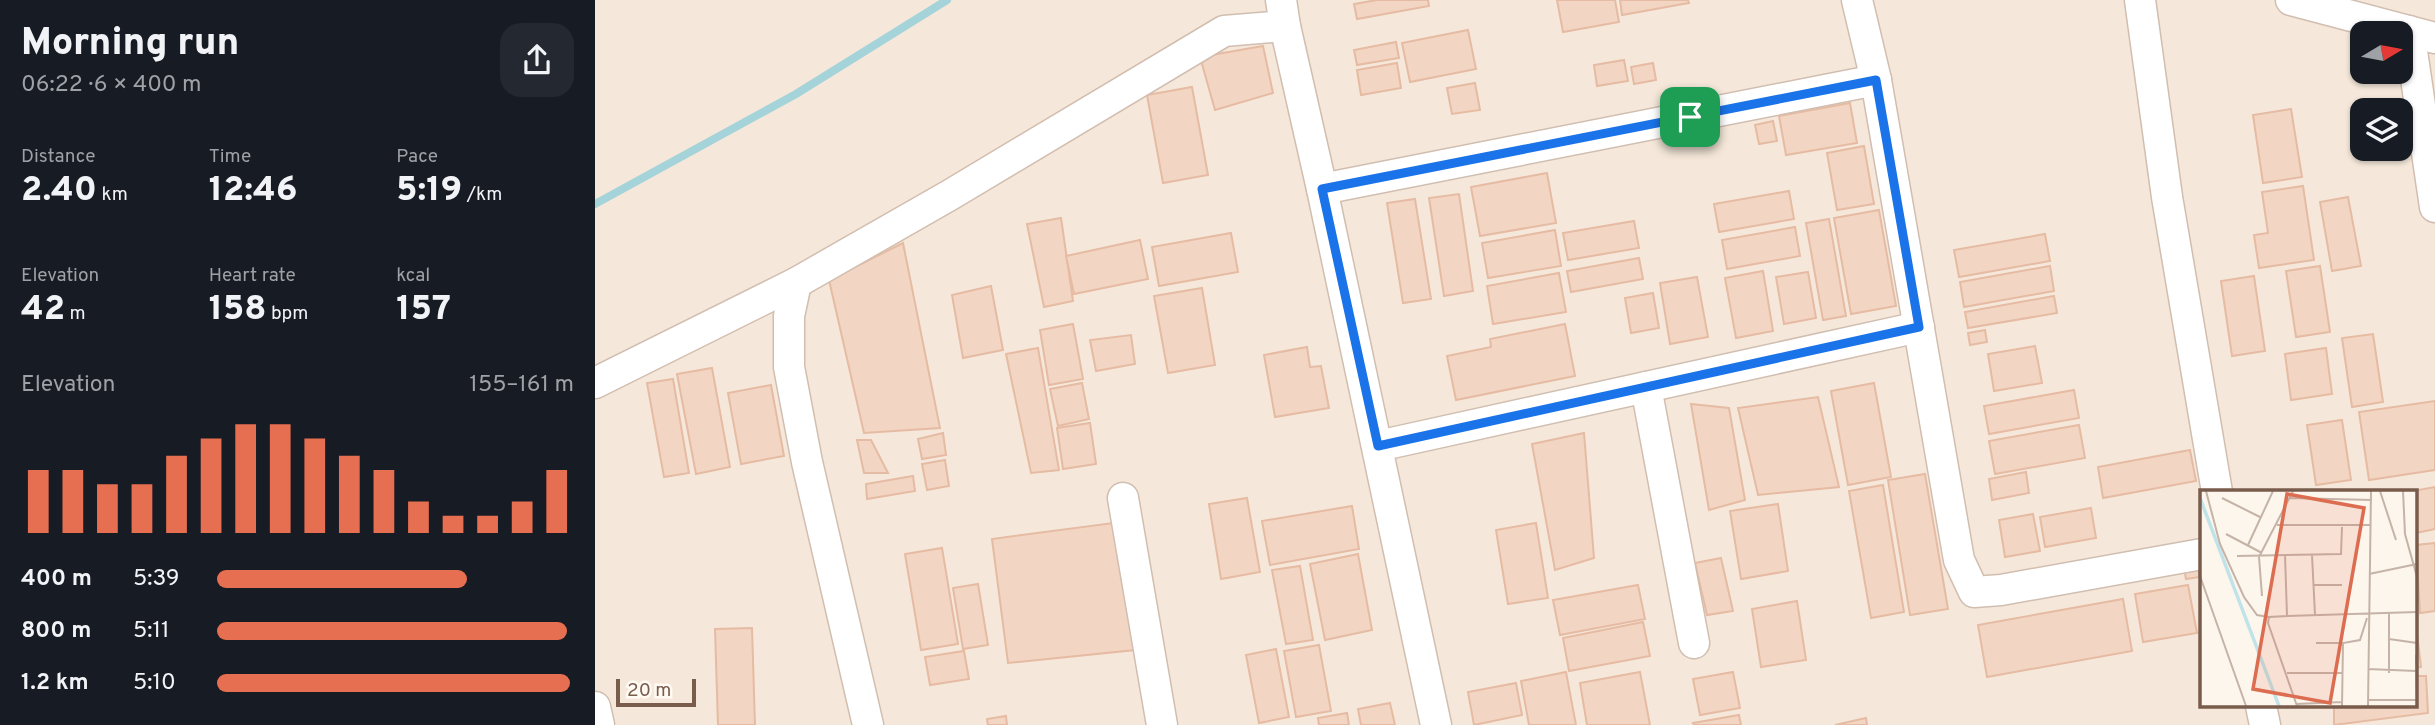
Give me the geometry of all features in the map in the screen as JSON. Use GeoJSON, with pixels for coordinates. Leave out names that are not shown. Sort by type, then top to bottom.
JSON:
{"type":"FeatureCollection","features":[{"type":"Feature","properties":{"kind":"street"},"geometry":{"type":"LineString","coordinates":[[1857,0],[1876,80],[1959,560],[1974,592],[2001,590],[2200,554]]}},
{"type":"Feature","properties":{"kind":"street"},"geometry":{"type":"LineString","coordinates":[[2140,0],[2167,197],[2217,490]]}},
{"type":"Feature","properties":{"kind":"street"},"geometry":{"type":"LineString","coordinates":[[2291,0],[2422,34],[2435,206]]}},
{"type":"Feature","properties":{"kind":"street"},"geometry":{"type":"LineString","coordinates":[[595,383],[796,283],[950,195],[1224,31],[1283,13],[1436,725]]}},
{"type":"Feature","properties":{"kind":"street"},"geometry":{"type":"LineString","coordinates":[[1322,189],[1876,80]]}},
{"type":"Feature","properties":{"kind":"street"},"geometry":{"type":"LineString","coordinates":[[796,283],[788,328],[789,367],[807,462],[868,725]]}},
{"type":"Feature","properties":{"kind":"street"},"geometry":{"type":"LineString","coordinates":[[1378,446],[1919,327]]}},
{"type":"Feature","properties":{"kind":"street"},"geometry":{"type":"LineString","coordinates":[[1646,387],[1694,643]]}},
{"type":"Feature","properties":{"kind":"street"},"geometry":{"type":"LineString","coordinates":[[1123,498],[1162,725]]}},
{"type":"Feature","properties":{"kind":"street"},"geometry":{"type":"LineString","coordinates":[[595,707],[599,725]]}},
{"type":"Feature","properties":{"kind":"shaded area"},"geometry":{"type":"Polygon","coordinates":[[[595,0],[2435,0],[2435,725],[595,725],[595,0]]]}},
{"type":"Feature","properties":{"kind":"building"},"geometry":{"type":"Polygon","coordinates":[[[1377,0],[1428,0],[1429,6],[1357,19],[1354,4],[1377,0]]]}},
{"type":"Feature","properties":{"kind":"building"},"geometry":{"type":"Polygon","coordinates":[[[1557,0],[1615,0],[1619,22],[1563,32],[1557,0]]]}},
{"type":"Feature","properties":{"kind":"building"},"geometry":{"type":"Polygon","coordinates":[[[1620,0],[1688,0],[1689,3],[1622,15],[1620,0]]]}},
{"type":"Feature","properties":{"kind":"building"},"geometry":{"type":"Polygon","coordinates":[[[1468,30],[1476,69],[1410,82],[1402,43],[1468,30]]]}},
{"type":"Feature","properties":{"kind":"building"},"geometry":{"type":"Polygon","coordinates":[[[1396,42],[1399,58],[1357,65],[1354,50],[1396,42]]]}},
{"type":"Feature","properties":{"kind":"building"},"geometry":{"type":"Polygon","coordinates":[[[1263,46],[1273,93],[1215,110],[1200,57],[1263,46]]]}},
{"type":"Feature","properties":{"kind":"building"},"geometry":{"type":"Polygon","coordinates":[[[1624,60],[1628,81],[1597,86],[1594,65],[1624,60]]]}},
{"type":"Feature","properties":{"kind":"building"},"geometry":{"type":"Polygon","coordinates":[[[1397,63],[1401,88],[1361,95],[1357,70],[1397,63]]]}},
{"type":"Feature","properties":{"kind":"building"},"geometry":{"type":"Polygon","coordinates":[[[1653,63],[1656,80],[1634,84],[1631,67],[1653,63]]]}},
{"type":"Feature","properties":{"kind":"building"},"geometry":{"type":"Polygon","coordinates":[[[1475,83],[1480,110],[1452,114],[1447,88],[1475,83]]]}},
{"type":"Feature","properties":{"kind":"building"},"geometry":{"type":"Polygon","coordinates":[[[1192,87],[1208,175],[1163,183],[1147,95],[1192,87]]]}},
{"type":"Feature","properties":{"kind":"building"},"geometry":{"type":"Polygon","coordinates":[[[1850,103],[1857,143],[1786,155],[1779,116],[1850,103]]]}},
{"type":"Feature","properties":{"kind":"building"},"geometry":{"type":"Polygon","coordinates":[[[2291,109],[2302,177],[2263,183],[2253,115],[2291,109]]]}},
{"type":"Feature","properties":{"kind":"building"},"geometry":{"type":"Polygon","coordinates":[[[1773,121],[1777,141],[1759,144],[1755,125],[1773,121]]]}},
{"type":"Feature","properties":{"kind":"building"},"geometry":{"type":"Polygon","coordinates":[[[1864,146],[1874,204],[1837,210],[1827,153],[1864,146]]]}},
{"type":"Feature","properties":{"kind":"building"},"geometry":{"type":"Polygon","coordinates":[[[1547,173],[1556,223],[1480,236],[1471,187],[1547,173]]]}},
{"type":"Feature","properties":{"kind":"building"},"geometry":{"type":"Polygon","coordinates":[[[2303,186],[2314,260],[2259,268],[2254,235],[2268,233],[2262,192],[2303,186]]]}},
{"type":"Feature","properties":{"kind":"building"},"geometry":{"type":"Polygon","coordinates":[[[1789,191],[1794,219],[1719,232],[1714,204],[1789,191]]]}},
{"type":"Feature","properties":{"kind":"building"},"geometry":{"type":"Polygon","coordinates":[[[1459,194],[1473,291],[1444,296],[1429,198],[1459,194]]]}},
{"type":"Feature","properties":{"kind":"building"},"geometry":{"type":"Polygon","coordinates":[[[2348,197],[2361,266],[2332,271],[2320,202],[2348,197]]]}},
{"type":"Feature","properties":{"kind":"building"},"geometry":{"type":"Polygon","coordinates":[[[1415,199],[1431,299],[1403,303],[1387,203],[1415,199]]]}},
{"type":"Feature","properties":{"kind":"building"},"geometry":{"type":"Polygon","coordinates":[[[1879,210],[1896,306],[1851,314],[1834,218],[1879,210]]]}},
{"type":"Feature","properties":{"kind":"building"},"geometry":{"type":"Polygon","coordinates":[[[1061,218],[1073,301],[1044,307],[1027,224],[1061,218]]]}},
{"type":"Feature","properties":{"kind":"building"},"geometry":{"type":"Polygon","coordinates":[[[1829,219],[1846,316],[1823,320],[1806,223],[1829,219]]]}},
{"type":"Feature","properties":{"kind":"building"},"geometry":{"type":"Polygon","coordinates":[[[1634,221],[1639,248],[1568,260],[1563,233],[1634,221]]]}},
{"type":"Feature","properties":{"kind":"building"},"geometry":{"type":"Polygon","coordinates":[[[1795,227],[1800,256],[1727,269],[1722,240],[1795,227]]]}},
{"type":"Feature","properties":{"kind":"building"},"geometry":{"type":"Polygon","coordinates":[[[1555,230],[1561,266],[1488,278],[1482,243],[1555,230]]]}},
{"type":"Feature","properties":{"kind":"building"},"geometry":{"type":"Polygon","coordinates":[[[1231,233],[1238,272],[1159,286],[1152,247],[1231,233]]]}},
{"type":"Feature","properties":{"kind":"building"},"geometry":{"type":"Polygon","coordinates":[[[2045,234],[2050,261],[1959,277],[1954,250],[2045,234]]]}},
{"type":"Feature","properties":{"kind":"building"},"geometry":{"type":"Polygon","coordinates":[[[1140,240],[1148,279],[1074,294],[1066,256],[1140,240]]]}},
{"type":"Feature","properties":{"kind":"building"},"geometry":{"type":"Polygon","coordinates":[[[903,243],[940,428],[864,433],[829,280],[903,243]]]}},
{"type":"Feature","properties":{"kind":"building"},"geometry":{"type":"Polygon","coordinates":[[[1639,258],[1643,279],[1571,292],[1567,271],[1639,258]]]}},
{"type":"Feature","properties":{"kind":"building"},"geometry":{"type":"Polygon","coordinates":[[[2050,266],[2054,291],[1964,307],[1960,282],[2050,266]]]}},
{"type":"Feature","properties":{"kind":"building"},"geometry":{"type":"Polygon","coordinates":[[[2320,266],[2330,332],[2296,337],[2286,271],[2320,266]]]}},
{"type":"Feature","properties":{"kind":"building"},"geometry":{"type":"Polygon","coordinates":[[[1763,271],[1773,331],[1736,338],[1725,278],[1763,271]]]}},
{"type":"Feature","properties":{"kind":"building"},"geometry":{"type":"Polygon","coordinates":[[[1808,272],[1816,318],[1784,324],[1776,277],[1808,272]]]}},
{"type":"Feature","properties":{"kind":"building"},"geometry":{"type":"Polygon","coordinates":[[[1559,273],[1566,312],[1493,324],[1487,286],[1559,273]]]}},
{"type":"Feature","properties":{"kind":"building"},"geometry":{"type":"Polygon","coordinates":[[[2254,276],[2265,351],[2232,356],[2221,281],[2254,276]]]}},
{"type":"Feature","properties":{"kind":"building"},"geometry":{"type":"Polygon","coordinates":[[[1697,277],[1708,337],[1670,344],[1660,283],[1697,277]]]}},
{"type":"Feature","properties":{"kind":"building"},"geometry":{"type":"Polygon","coordinates":[[[991,286],[1003,350],[963,358],[952,295],[991,286]]]}},
{"type":"Feature","properties":{"kind":"building"},"geometry":{"type":"Polygon","coordinates":[[[1202,288],[1215,365],[1168,373],[1154,296],[1202,288]]]}},
{"type":"Feature","properties":{"kind":"building"},"geometry":{"type":"Polygon","coordinates":[[[1653,293],[1659,328],[1631,333],[1625,298],[1653,293]]]}},
{"type":"Feature","properties":{"kind":"building"},"geometry":{"type":"Polygon","coordinates":[[[2054,296],[2057,313],[1968,328],[1965,312],[2054,296]]]}},
{"type":"Feature","properties":{"kind":"building"},"geometry":{"type":"Polygon","coordinates":[[[1073,324],[1083,379],[1049,385],[1040,330],[1073,324]]]}},
{"type":"Feature","properties":{"kind":"building"},"geometry":{"type":"Polygon","coordinates":[[[1565,324],[1575,376],[1456,400],[1447,356],[1491,347],[1490,339],[1565,324]]]}},
{"type":"Feature","properties":{"kind":"building"},"geometry":{"type":"Polygon","coordinates":[[[1985,330],[1987,342],[1970,345],[1968,333],[1985,330]]]}},
{"type":"Feature","properties":{"kind":"building"},"geometry":{"type":"Polygon","coordinates":[[[2373,334],[2383,402],[2352,407],[2342,338],[2373,334]]]}},
{"type":"Feature","properties":{"kind":"building"},"geometry":{"type":"Polygon","coordinates":[[[1131,335],[1135,364],[1096,371],[1090,340],[1131,335]]]}},
{"type":"Feature","properties":{"kind":"building"},"geometry":{"type":"Polygon","coordinates":[[[2035,346],[2042,383],[1994,391],[1988,354],[2035,346]]]}},
{"type":"Feature","properties":{"kind":"building"},"geometry":{"type":"Polygon","coordinates":[[[1307,347],[1310,367],[1321,366],[1329,408],[1275,417],[1264,355],[1307,347]]]}},
{"type":"Feature","properties":{"kind":"building"},"geometry":{"type":"Polygon","coordinates":[[[1038,348],[1059,470],[1031,473],[1006,354],[1038,348]]]}},
{"type":"Feature","properties":{"kind":"building"},"geometry":{"type":"Polygon","coordinates":[[[2326,348],[2332,394],[2291,400],[2285,354],[2326,348]]]}},
{"type":"Feature","properties":{"kind":"building"},"geometry":{"type":"Polygon","coordinates":[[[712,368],[730,467],[696,474],[677,374],[712,368]]]}},
{"type":"Feature","properties":{"kind":"building"},"geometry":{"type":"Polygon","coordinates":[[[673,379],[689,473],[664,477],[647,383],[673,379]]]}},
{"type":"Feature","properties":{"kind":"building"},"geometry":{"type":"Polygon","coordinates":[[[1082,383],[1089,419],[1058,426],[1050,389],[1082,383]]]}},
{"type":"Feature","properties":{"kind":"building"},"geometry":{"type":"Polygon","coordinates":[[[1874,383],[1891,477],[1848,485],[1831,391],[1874,383]]]}},
{"type":"Feature","properties":{"kind":"building"},"geometry":{"type":"Polygon","coordinates":[[[771,385],[784,456],[741,464],[728,393],[771,385]]]}},
{"type":"Feature","properties":{"kind":"building"},"geometry":{"type":"Polygon","coordinates":[[[2074,390],[2079,418],[1989,434],[1984,406],[2074,390]]]}},
{"type":"Feature","properties":{"kind":"building"},"geometry":{"type":"Polygon","coordinates":[[[1818,397],[1839,487],[1758,495],[1738,408],[1818,397]]]}},
{"type":"Feature","properties":{"kind":"building"},"geometry":{"type":"Polygon","coordinates":[[[2435,401],[2435,470],[2369,480],[2359,412],[2435,401]]]}},
{"type":"Feature","properties":{"kind":"building"},"geometry":{"type":"Polygon","coordinates":[[[1691,404],[1729,408],[1745,500],[1709,510],[1691,404]]]}},
{"type":"Feature","properties":{"kind":"building"},"geometry":{"type":"Polygon","coordinates":[[[2342,420],[2351,480],[2316,485],[2307,425],[2342,420]]]}},
{"type":"Feature","properties":{"kind":"building"},"geometry":{"type":"Polygon","coordinates":[[[1090,423],[1096,464],[1063,469],[1057,428],[1090,423]]]}},
{"type":"Feature","properties":{"kind":"building"},"geometry":{"type":"Polygon","coordinates":[[[2079,425],[2085,458],[1995,474],[1989,441],[2079,425]]]}},
{"type":"Feature","properties":{"kind":"building"},"geometry":{"type":"Polygon","coordinates":[[[943,433],[946,455],[922,459],[918,439],[943,433]]]}},
{"type":"Feature","properties":{"kind":"building"},"geometry":{"type":"Polygon","coordinates":[[[1584,433],[1594,558],[1555,570],[1532,444],[1584,433]]]}},
{"type":"Feature","properties":{"kind":"building"},"geometry":{"type":"Polygon","coordinates":[[[857,440],[871,440],[888,473],[864,473],[857,440]]]}},
{"type":"Feature","properties":{"kind":"building"},"geometry":{"type":"Polygon","coordinates":[[[2190,450],[2196,481],[2103,498],[2098,467],[2190,450]]]}},
{"type":"Feature","properties":{"kind":"building"},"geometry":{"type":"Polygon","coordinates":[[[945,460],[949,486],[927,490],[922,464],[945,460]]]}},
{"type":"Feature","properties":{"kind":"building"},"geometry":{"type":"Polygon","coordinates":[[[2026,472],[2029,493],[1992,500],[1989,479],[2026,472]]]}},
{"type":"Feature","properties":{"kind":"building"},"geometry":{"type":"Polygon","coordinates":[[[1925,474],[1948,609],[1910,615],[1888,480],[1925,474]]]}},
{"type":"Feature","properties":{"kind":"building"},"geometry":{"type":"Polygon","coordinates":[[[913,476],[915,491],[867,499],[866,484],[913,476]]]}},
{"type":"Feature","properties":{"kind":"building"},"geometry":{"type":"Polygon","coordinates":[[[1883,485],[1904,612],[1871,618],[1849,491],[1883,485]]]}},
{"type":"Feature","properties":{"kind":"building"},"geometry":{"type":"Polygon","coordinates":[[[2435,487],[2435,529],[2417,533],[2417,490],[2435,487]]]}},
{"type":"Feature","properties":{"kind":"building"},"geometry":{"type":"Polygon","coordinates":[[[1247,498],[1260,572],[1221,579],[1209,504],[1247,498]]]}},
{"type":"Feature","properties":{"kind":"building"},"geometry":{"type":"Polygon","coordinates":[[[1778,504],[1788,571],[1741,579],[1730,511],[1778,504]]]}},
{"type":"Feature","properties":{"kind":"building"},"geometry":{"type":"Polygon","coordinates":[[[1352,506],[1359,549],[1270,565],[1262,521],[1352,506]]]}},
{"type":"Feature","properties":{"kind":"building"},"geometry":{"type":"Polygon","coordinates":[[[2091,508],[2096,538],[2045,547],[2040,517],[2091,508]]]}},
{"type":"Feature","properties":{"kind":"building"},"geometry":{"type":"Polygon","coordinates":[[[2033,514],[2040,551],[2005,557],[1999,520],[2033,514]]]}},
{"type":"Feature","properties":{"kind":"building"},"geometry":{"type":"Polygon","coordinates":[[[1113,523],[1135,650],[1008,663],[992,539],[1113,523]]]}},
{"type":"Feature","properties":{"kind":"building"},"geometry":{"type":"Polygon","coordinates":[[[1536,523],[1548,598],[1508,604],[1496,530],[1536,523]]]}},
{"type":"Feature","properties":{"kind":"building"},"geometry":{"type":"Polygon","coordinates":[[[2435,543],[2435,611],[2420,613],[2417,545],[2435,543]]]}},
{"type":"Feature","properties":{"kind":"building"},"geometry":{"type":"Polygon","coordinates":[[[942,548],[958,644],[921,650],[905,554],[942,548]]]}},
{"type":"Feature","properties":{"kind":"building"},"geometry":{"type":"Polygon","coordinates":[[[1358,554],[1372,630],[1325,640],[1310,564],[1358,554]]]}},
{"type":"Feature","properties":{"kind":"building"},"geometry":{"type":"Polygon","coordinates":[[[1721,558],[1733,611],[1707,615],[1695,563],[1721,558]]]}},
{"type":"Feature","properties":{"kind":"building"},"geometry":{"type":"Polygon","coordinates":[[[2197,560],[2200,577],[2186,579],[2183,563],[2197,560]]]}},
{"type":"Feature","properties":{"kind":"building"},"geometry":{"type":"Polygon","coordinates":[[[1300,566],[1313,640],[1286,644],[1272,570],[1300,566]]]}},
{"type":"Feature","properties":{"kind":"building"},"geometry":{"type":"Polygon","coordinates":[[[978,584],[988,645],[963,649],[953,588],[978,584]]]}},
{"type":"Feature","properties":{"kind":"building"},"geometry":{"type":"Polygon","coordinates":[[[1638,585],[1645,619],[1560,635],[1553,600],[1638,585]]]}},
{"type":"Feature","properties":{"kind":"building"},"geometry":{"type":"Polygon","coordinates":[[[2188,585],[2197,633],[2143,642],[2135,594],[2188,585]]]}},
{"type":"Feature","properties":{"kind":"building"},"geometry":{"type":"Polygon","coordinates":[[[2123,599],[2132,651],[1987,677],[1978,625],[2123,599]]]}},
{"type":"Feature","properties":{"kind":"building"},"geometry":{"type":"Polygon","coordinates":[[[1797,601],[1806,660],[1761,667],[1752,609],[1797,601]]]}},
{"type":"Feature","properties":{"kind":"building"},"geometry":{"type":"Polygon","coordinates":[[[1643,622],[1650,656],[1569,671],[1563,638],[1643,622]]]}},
{"type":"Feature","properties":{"kind":"building"},"geometry":{"type":"Polygon","coordinates":[[[752,628],[755,725],[718,725],[715,629],[752,628]]]}},
{"type":"Feature","properties":{"kind":"building"},"geometry":{"type":"Polygon","coordinates":[[[2417,633],[2421,667],[2417,668],[2417,633]]]}},
{"type":"Feature","properties":{"kind":"building"},"geometry":{"type":"Polygon","coordinates":[[[1319,645],[1331,711],[1296,717],[1284,651],[1319,645]]]}},
{"type":"Feature","properties":{"kind":"building"},"geometry":{"type":"Polygon","coordinates":[[[1276,649],[1289,717],[1259,723],[1246,655],[1276,649]]]}},
{"type":"Feature","properties":{"kind":"building"},"geometry":{"type":"Polygon","coordinates":[[[964,651],[969,679],[930,685],[925,657],[964,651]]]}},
{"type":"Feature","properties":{"kind":"building"},"geometry":{"type":"Polygon","coordinates":[[[1566,672],[1576,725],[1529,725],[1521,681],[1566,672]]]}},
{"type":"Feature","properties":{"kind":"building"},"geometry":{"type":"Polygon","coordinates":[[[1640,672],[1650,725],[1587,725],[1580,683],[1640,672]]]}},
{"type":"Feature","properties":{"kind":"building"},"geometry":{"type":"Polygon","coordinates":[[[1733,672],[1740,708],[1700,715],[1693,679],[1733,672]]]}},
{"type":"Feature","properties":{"kind":"building"},"geometry":{"type":"Polygon","coordinates":[[[2417,676],[2426,676],[2428,713],[2334,725],[2334,708],[2417,708],[2417,676]]]}},
{"type":"Feature","properties":{"kind":"building"},"geometry":{"type":"Polygon","coordinates":[[[1516,683],[1522,715],[1474,725],[1468,692],[1516,683]]]}},
{"type":"Feature","properties":{"kind":"building"},"geometry":{"type":"Polygon","coordinates":[[[1390,703],[1395,725],[1361,725],[1358,709],[1390,703]]]}},
{"type":"Feature","properties":{"kind":"building"},"geometry":{"type":"Polygon","coordinates":[[[1347,713],[1349,725],[1319,725],[1318,718],[1347,713]]]}},
{"type":"Feature","properties":{"kind":"building"},"geometry":{"type":"Polygon","coordinates":[[[1739,715],[1741,725],[1693,723],[1739,715]]]}},
{"type":"Feature","properties":{"kind":"building"},"geometry":{"type":"Polygon","coordinates":[[[1006,716],[1007,725],[988,725],[987,719],[1006,716]]]}},
{"type":"Feature","properties":{"kind":"building"},"geometry":{"type":"Polygon","coordinates":[[[1866,718],[1867,725],[1835,725],[1866,718]]]}},
{"type":"Feature","properties":{"kind":"waterway"},"geometry":{"type":"LineString","coordinates":[[595,204],[796,94],[947,0]]}},
{"type":"Feature","properties":{"kind":"route"},"geometry":{"type":"LineString","coordinates":[[1876,80],[1919,327],[1378,446],[1322,189],[1690,117],[1876,80]]}}]}
